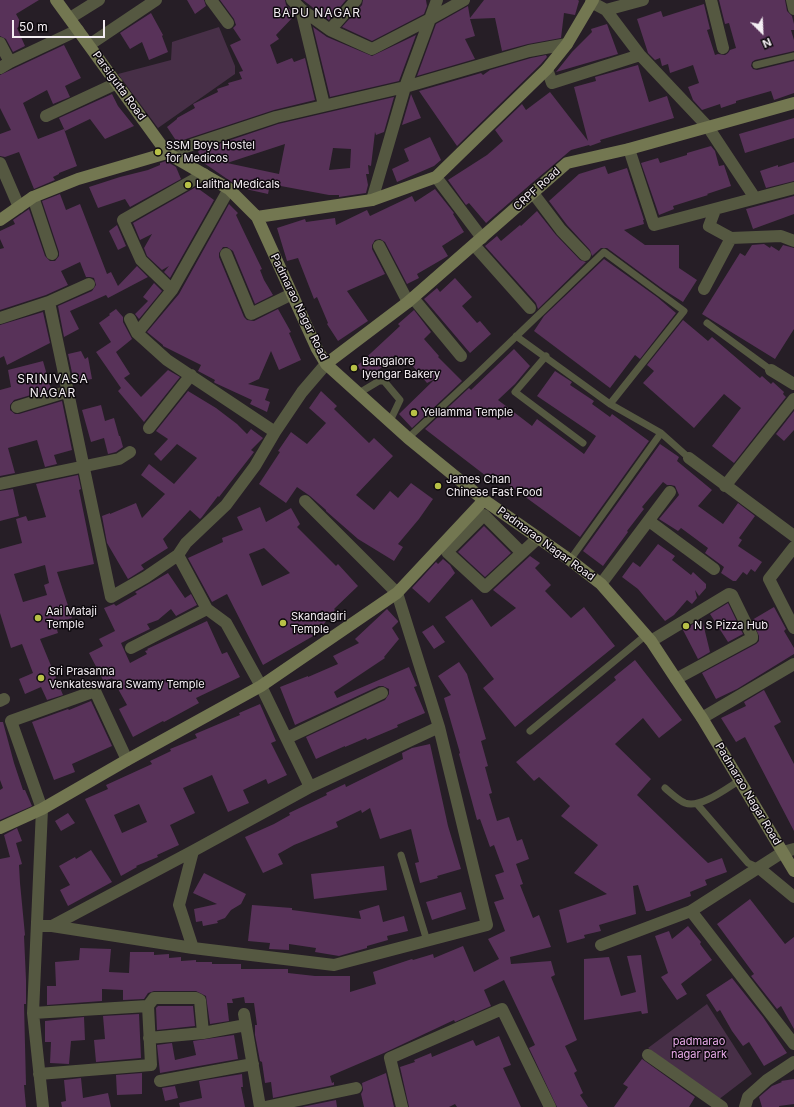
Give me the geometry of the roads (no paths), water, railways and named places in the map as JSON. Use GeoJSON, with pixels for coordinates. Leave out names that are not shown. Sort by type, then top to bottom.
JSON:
{"type":"FeatureCollection","features":[{"type":"Feature","properties":{"kind":"street","name":"Parsigutta Road"},"geometry":{"type":"LineString","coordinates":[[56,0],[167,153]]}},
{"type":"Feature","properties":{"kind":"street"},"geometry":{"type":"LineString","coordinates":[[70,18],[99,0]]}},
{"type":"Feature","properties":{"kind":"street"},"geometry":{"type":"LineString","coordinates":[[89,45],[156,0]]}},
{"type":"Feature","properties":{"kind":"street"},"geometry":{"type":"LineString","coordinates":[[211,0],[228,23]]}},
{"type":"Feature","properties":{"kind":"street"},"geometry":{"type":"LineString","coordinates":[[330,30],[356,0]]}},
{"type":"Feature","properties":{"kind":"street"},"geometry":{"type":"LineString","coordinates":[[372,200],[405,87],[437,0]]}},
{"type":"Feature","properties":{"kind":"street"},"geometry":{"type":"LineString","coordinates":[[296,4],[330,30],[372,49],[464,0]]}},
{"type":"Feature","properties":{"kind":"street"},"geometry":{"type":"LineString","coordinates":[[606,10],[643,0]]}},
{"type":"Feature","properties":{"kind":"street"},"geometry":{"type":"LineString","coordinates":[[711,0],[723,48]]}},
{"type":"Feature","properties":{"kind":"street"},"geometry":{"type":"LineString","coordinates":[[792,0],[794,10]]}},
{"type":"Feature","properties":{"kind":"street"},"geometry":{"type":"LineString","coordinates":[[257,217],[372,200],[436,177],[547,69],[567,44],[592,1],[606,10],[640,54],[708,127],[755,198]]}},
{"type":"Feature","properties":{"kind":"street"},"geometry":{"type":"LineString","coordinates":[[296,4],[324,105]]}},
{"type":"Feature","properties":{"kind":"street"},"geometry":{"type":"LineString","coordinates":[[0,43],[5,65],[78,30]]}},
{"type":"Feature","properties":{"kind":"street"},"geometry":{"type":"LineString","coordinates":[[0,220],[33,197],[78,179],[167,153],[276,117],[405,87],[529,51],[567,44]]}},
{"type":"Feature","properties":{"kind":"street"},"geometry":{"type":"LineString","coordinates":[[547,69],[552,83],[640,54]]}},
{"type":"Feature","properties":{"kind":"street"},"geometry":{"type":"LineString","coordinates":[[46,116],[117,83]]}},
{"type":"Feature","properties":{"kind":"street","name":"CRPF Road"},"geometry":{"type":"LineString","coordinates":[[326,364],[410,300],[533,194],[566,163],[629,149],[794,103]]}},
{"type":"Feature","properties":{"kind":"street"},"geometry":{"type":"LineString","coordinates":[[629,149],[654,225],[794,188]]}},
{"type":"Feature","properties":{"kind":"street","name":"Padmarao Nagar Road"},"geometry":{"type":"LineString","coordinates":[[167,153],[228,189],[257,217],[317,349],[326,364],[408,438],[484,500],[570,560],[601,584],[648,638],[676,679],[740,780],[789,850],[794,871]]}},
{"type":"Feature","properties":{"kind":"street"},"geometry":{"type":"LineString","coordinates":[[0,162],[19,206]]}},
{"type":"Feature","properties":{"kind":"street"},"geometry":{"type":"LineString","coordinates":[[172,290],[141,260],[123,220],[204,174]]}},
{"type":"Feature","properties":{"kind":"street"},"geometry":{"type":"LineString","coordinates":[[436,177],[478,241],[530,308]]}},
{"type":"Feature","properties":{"kind":"street"},"geometry":{"type":"LineString","coordinates":[[137,334],[172,290],[228,189]]}},
{"type":"Feature","properties":{"kind":"street"},"geometry":{"type":"LineString","coordinates":[[533,194],[561,230],[585,255]]}},
{"type":"Feature","properties":{"kind":"street"},"geometry":{"type":"LineString","coordinates":[[33,197],[52,254]]}},
{"type":"Feature","properties":{"kind":"street"},"geometry":{"type":"LineString","coordinates":[[715,210],[709,226],[731,238],[781,236],[794,241]]}},
{"type":"Feature","properties":{"kind":"street"},"geometry":{"type":"LineString","coordinates":[[704,289],[731,238]]}},
{"type":"Feature","properties":{"kind":"street"},"geometry":{"type":"LineString","coordinates":[[380,246],[410,300],[461,356]]}},
{"type":"Feature","properties":{"kind":"street"},"geometry":{"type":"LineString","coordinates":[[226,254],[251,314],[292,294]]}},
{"type":"Feature","properties":{"kind":"street"},"geometry":{"type":"LineString","coordinates":[[0,318],[49,302],[89,284]]}},
{"type":"Feature","properties":{"kind":"street"},"geometry":{"type":"LineString","coordinates":[[49,302],[69,391],[111,596],[146,577],[178,555],[186,543],[226,505],[254,466],[302,392],[326,364]]}},
{"type":"Feature","properties":{"kind":"street"},"geometry":{"type":"LineString","coordinates":[[130,319],[137,334],[167,360],[275,432]]}},
{"type":"Feature","properties":{"kind":"street"},"geometry":{"type":"LineString","coordinates":[[771,370],[794,384]]}},
{"type":"Feature","properties":{"kind":"street"},"geometry":{"type":"LineString","coordinates":[[149,428],[190,375]]}},
{"type":"Feature","properties":{"kind":"street"},"geometry":{"type":"LineString","coordinates":[[17,407],[69,391]]}},
{"type":"Feature","properties":{"kind":"street"},"geometry":{"type":"LineString","coordinates":[[725,486],[794,399]]}},
{"type":"Feature","properties":{"kind":"street"},"geometry":{"type":"LineString","coordinates":[[0,484],[119,459],[130,452]]}},
{"type":"Feature","properties":{"kind":"street"},"geometry":{"type":"LineString","coordinates":[[689,458],[794,536]]}},
{"type":"Feature","properties":{"kind":"street"},"geometry":{"type":"LineString","coordinates":[[601,584],[670,492]]}},
{"type":"Feature","properties":{"kind":"street"},"geometry":{"type":"LineString","coordinates":[[0,828],[42,809],[261,686],[397,593],[484,500]]}},
{"type":"Feature","properties":{"kind":"street"},"geometry":{"type":"LineString","coordinates":[[36,926],[52,926],[193,948],[334,965],[487,925],[439,727],[397,593],[305,501]]}},
{"type":"Feature","properties":{"kind":"street"},"geometry":{"type":"LineString","coordinates":[[522,553],[484,515],[447,552],[485,587],[522,553],[538,538]]}},
{"type":"Feature","properties":{"kind":"street"},"geometry":{"type":"LineString","coordinates":[[649,521],[714,569]]}},
{"type":"Feature","properties":{"kind":"street"},"geometry":{"type":"LineString","coordinates":[[794,546],[769,579],[794,628]]}},
{"type":"Feature","properties":{"kind":"street"},"geometry":{"type":"LineString","coordinates":[[178,555],[207,609],[226,623],[261,686],[310,787]]}},
{"type":"Feature","properties":{"kind":"street"},"geometry":{"type":"LineString","coordinates":[[648,638],[729,594],[732,595],[752,638],[676,679]]}},
{"type":"Feature","properties":{"kind":"street"},"geometry":{"type":"LineString","coordinates":[[131,648],[207,609]]}},
{"type":"Feature","properties":{"kind":"street"},"geometry":{"type":"LineString","coordinates":[[702,718],[794,664]]}},
{"type":"Feature","properties":{"kind":"street"},"geometry":{"type":"LineString","coordinates":[[43,1107],[33,1014],[42,809],[11,721],[95,691],[127,760]]}},
{"type":"Feature","properties":{"kind":"street"},"geometry":{"type":"LineString","coordinates":[[287,738],[382,693]]}},
{"type":"Feature","properties":{"kind":"street"},"geometry":{"type":"LineString","coordinates":[[52,926],[310,787],[439,727]]}},
{"type":"Feature","properties":{"kind":"street"},"geometry":{"type":"LineString","coordinates":[[601,945],[690,911],[789,850]]}},
{"type":"Feature","properties":{"kind":"street"},"geometry":{"type":"LineString","coordinates":[[193,851],[179,905],[193,948]]}},
{"type":"Feature","properties":{"kind":"street"},"geometry":{"type":"LineString","coordinates":[[759,868],[794,898]]}},
{"type":"Feature","properties":{"kind":"street"},"geometry":{"type":"LineString","coordinates":[[690,911],[794,1044]]}},
{"type":"Feature","properties":{"kind":"street"},"geometry":{"type":"LineString","coordinates":[[39,1074],[151,1065],[148,1006],[154,998],[196,998],[200,1000],[203,1032]]}},
{"type":"Feature","properties":{"kind":"street"},"geometry":{"type":"LineString","coordinates":[[33,1014],[148,1006]]}},
{"type":"Feature","properties":{"kind":"street"},"geometry":{"type":"LineString","coordinates":[[402,1107],[390,1058],[502,1009],[550,1107]]}},
{"type":"Feature","properties":{"kind":"street"},"geometry":{"type":"LineString","coordinates":[[149,1038],[203,1032],[245,1020],[260,1107]]}},
{"type":"Feature","properties":{"kind":"street"},"geometry":{"type":"LineString","coordinates":[[648,1055],[722,1107]]}},
{"type":"Feature","properties":{"kind":"street"},"geometry":{"type":"LineString","coordinates":[[745,1107],[748,1097],[767,1080],[794,1062]]}},
{"type":"Feature","properties":{"kind":"street"},"geometry":{"type":"LineString","coordinates":[[160,1081],[253,1064]]}},
{"type":"Feature","properties":{"kind":"street"},"geometry":{"type":"LineString","coordinates":[[265,1107],[356,1088]]}},
{"type":"Feature","properties":{"kind":"lane"},"geometry":{"type":"LineString","coordinates":[[756,65],[794,56]]}},
{"type":"Feature","properties":{"kind":"lane"},"geometry":{"type":"LineString","coordinates":[[408,438],[604,252],[684,311],[610,404]]}},
{"type":"Feature","properties":{"kind":"lane"},"geometry":{"type":"LineString","coordinates":[[707,323],[771,370]]}},
{"type":"Feature","properties":{"kind":"lane"},"geometry":{"type":"LineString","coordinates":[[516,336],[546,356],[610,404],[661,433],[689,458]]}},
{"type":"Feature","properties":{"kind":"lane"},"geometry":{"type":"LineString","coordinates":[[546,356],[515,392],[582,443]]}},
{"type":"Feature","properties":{"kind":"lane"},"geometry":{"type":"LineString","coordinates":[[358,393],[379,381],[384,381],[400,400],[390,421]]}},
{"type":"Feature","properties":{"kind":"lane"},"geometry":{"type":"LineString","coordinates":[[570,560],[661,433]]}},
{"type":"Feature","properties":{"kind":"lane"},"geometry":{"type":"LineString","coordinates":[[530,731],[648,638]]}},
{"type":"Feature","properties":{"kind":"lane"},"geometry":{"type":"LineString","coordinates":[[665,788],[686,804],[697,804],[740,780]]}},
{"type":"Feature","properties":{"kind":"lane"},"geometry":{"type":"LineString","coordinates":[[697,804],[748,863],[759,868]]}},
{"type":"Feature","properties":{"kind":"lane"},"geometry":{"type":"LineString","coordinates":[[401,855],[426,941]]}},
{"type":"Feature","properties":{"kind":"place","name":"SSM Boys Hostel for Medicos"},"geometry":{"type":"Point","coordinates":[158,152]}},
{"type":"Feature","properties":{"kind":"place","name":"Lalitha Medicals"},"geometry":{"type":"Point","coordinates":[188,185]}},
{"type":"Feature","properties":{"kind":"place","name":"Bangalore Iyengar Bakery"},"geometry":{"type":"Point","coordinates":[354,368]}},
{"type":"Feature","properties":{"kind":"place","name":"Yellamma Temple"},"geometry":{"type":"Point","coordinates":[414,413]}},
{"type":"Feature","properties":{"kind":"place","name":"James Chan Chinese Fast Food"},"geometry":{"type":"Point","coordinates":[438,486]}},
{"type":"Feature","properties":{"kind":"place","name":"Aai Mataji Temple"},"geometry":{"type":"Point","coordinates":[38,618]}},
{"type":"Feature","properties":{"kind":"place","name":"Skandagiri Temple"},"geometry":{"type":"Point","coordinates":[283,623]}},
{"type":"Feature","properties":{"kind":"place","name":"N S Pizza Hub"},"geometry":{"type":"Point","coordinates":[686,626]}},
{"type":"Feature","properties":{"kind":"place","name":"Sri Prasanna Venkateswara Swamy Temple"},"geometry":{"type":"Point","coordinates":[41,678]}},
{"type":"Feature","properties":{"kind":"district","name":"BAPU NAGAR"},"geometry":{"type":"Point","coordinates":[317,13]}},
{"type":"Feature","properties":{"kind":"district","name":"SRINIVASA NAGAR"},"geometry":{"type":"Point","coordinates":[53,386]}},
{"type":"Feature","properties":{"kind":"park label","name":"padmarao nagar park"},"geometry":{"type":"Point","coordinates":[699,1048]}}]}
